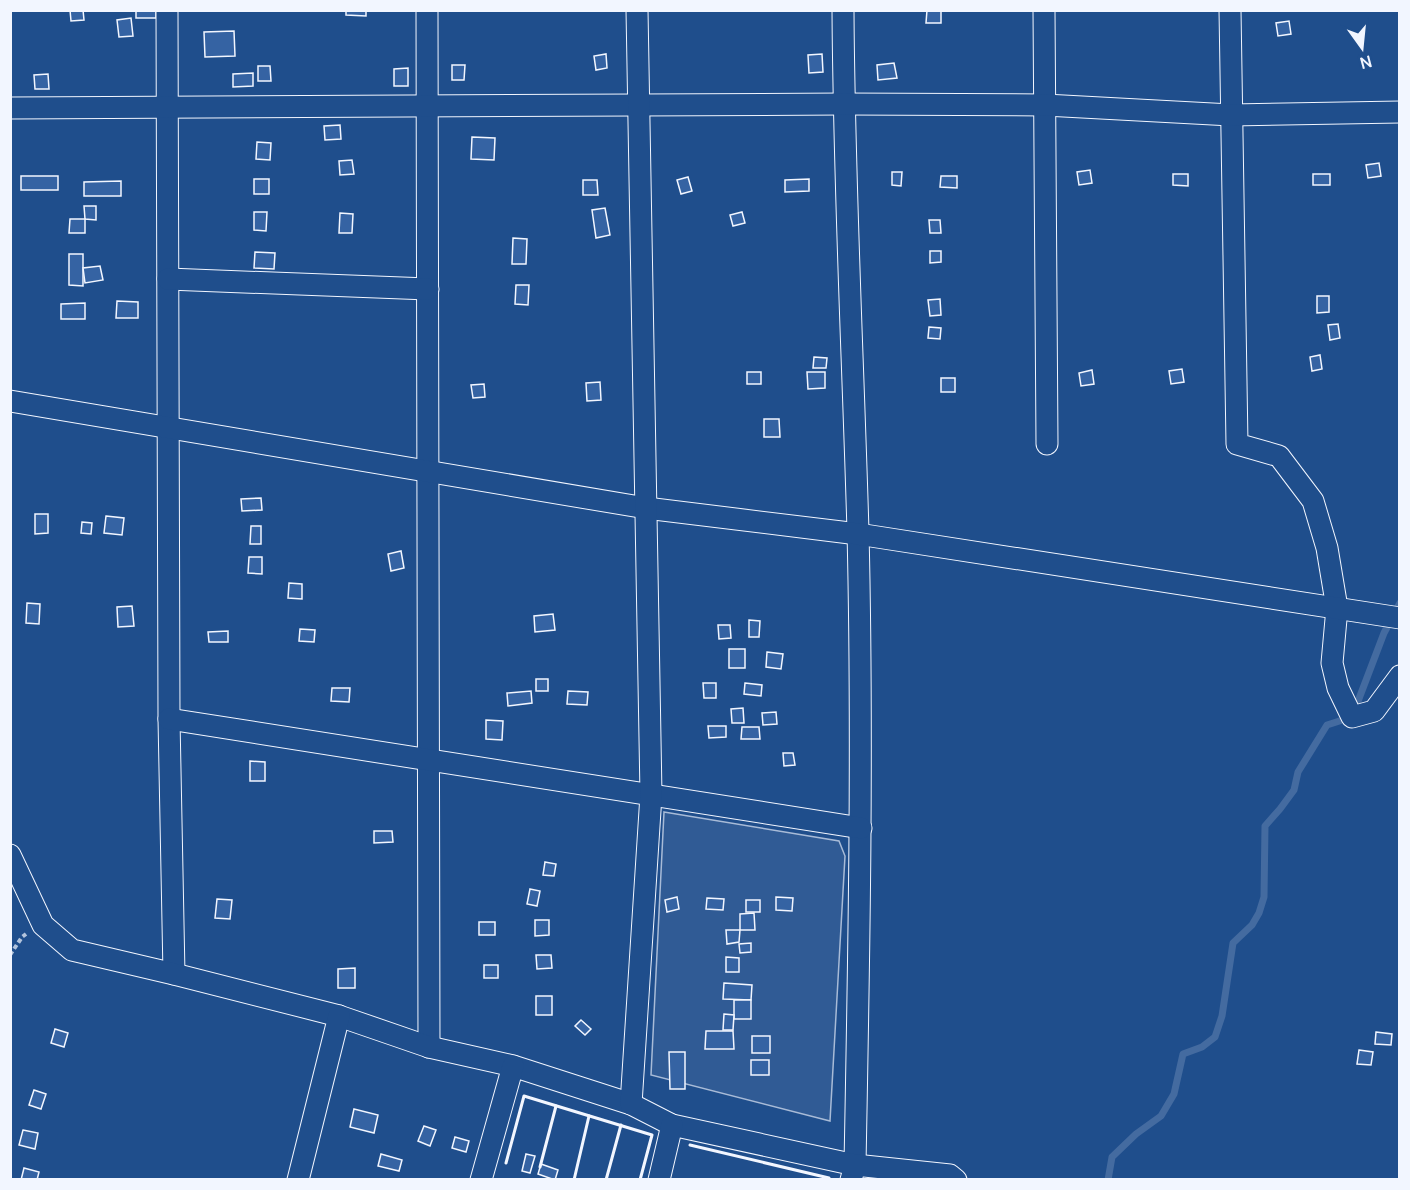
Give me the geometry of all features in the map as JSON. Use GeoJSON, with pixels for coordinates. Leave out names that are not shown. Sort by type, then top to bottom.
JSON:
{"type":"FeatureCollection","features":[{"type":"Feature","properties":{"kind":"street"},"geometry":{"type":"LineString","coordinates":[[167,10],[169,719],[174,974]]}},
{"type":"Feature","properties":{"kind":"street"},"geometry":{"type":"LineString","coordinates":[[427,10],[429,1047]]}},
{"type":"Feature","properties":{"kind":"street"},"geometry":{"type":"LineString","coordinates":[[631,1104],[651,795],[637,10]]}},
{"type":"Feature","properties":{"kind":"street"},"geometry":{"type":"LineString","coordinates":[[843,10],[858,534],[861,828],[853,1172]]}},
{"type":"Feature","properties":{"kind":"street"},"geometry":{"type":"LineString","coordinates":[[1044,10],[1047,444]]}},
{"type":"Feature","properties":{"kind":"street"},"geometry":{"type":"LineString","coordinates":[[1230,10],[1237,444],[1279,456],[1313,501],[1327,548],[1337,608],[1332,663],[1338,688],[1352,717],[1374,711],[1400,676]]}},
{"type":"Feature","properties":{"kind":"street"},"geometry":{"type":"LineString","coordinates":[[10,108],[844,104],[1045,105],[1231,115],[1400,112]]}},
{"type":"Feature","properties":{"kind":"street"},"geometry":{"type":"LineString","coordinates":[[168,279],[428,289]]}},
{"type":"Feature","properties":{"kind":"street"},"geometry":{"type":"LineString","coordinates":[[10,401],[646,508],[858,534],[1400,618]]}},
{"type":"Feature","properties":{"kind":"street"},"geometry":{"type":"LineString","coordinates":[[169,719],[861,828]]}},
{"type":"Feature","properties":{"kind":"street"},"geometry":{"type":"LineString","coordinates":[[10,855],[43,925],[72,950],[339,1016],[429,1047],[513,1066],[631,1104],[672,1125],[853,1172],[950,1175],[956,1179]]}},
{"type":"Feature","properties":{"kind":"street"},"geometry":{"type":"LineString","coordinates":[[298,1179],[339,1016]]}},
{"type":"Feature","properties":{"kind":"street"},"geometry":{"type":"LineString","coordinates":[[481,1179],[513,1066]]}},
{"type":"Feature","properties":{"kind":"street"},"geometry":{"type":"LineString","coordinates":[[659,1179],[672,1125]]}},
{"type":"Feature","properties":{"kind":"shaded area"},"geometry":{"type":"Polygon","coordinates":[[[664,812],[839,841],[845,856],[830,1121],[651,1075],[664,812]]]}},
{"type":"Feature","properties":{"kind":"building"},"geometry":{"type":"Polygon","coordinates":[[[70,10],[83,10],[84,20],[71,21],[70,10]]]}},
{"type":"Feature","properties":{"kind":"building"},"geometry":{"type":"Polygon","coordinates":[[[136,10],[156,10],[156,18],[136,18],[136,10]]]}},
{"type":"Feature","properties":{"kind":"building"},"geometry":{"type":"Polygon","coordinates":[[[346,10],[366,10],[366,16],[346,15],[346,10]]]}},
{"type":"Feature","properties":{"kind":"building"},"geometry":{"type":"Polygon","coordinates":[[[927,10],[941,10],[941,23],[926,23],[927,10]]]}},
{"type":"Feature","properties":{"kind":"building"},"geometry":{"type":"Polygon","coordinates":[[[131,18],[133,36],[119,37],[117,20],[131,18]]]}},
{"type":"Feature","properties":{"kind":"building"},"geometry":{"type":"Polygon","coordinates":[[[1289,21],[1291,34],[1278,36],[1276,23],[1289,21]]]}},
{"type":"Feature","properties":{"kind":"building"},"geometry":{"type":"Polygon","coordinates":[[[234,31],[235,56],[205,57],[204,32],[234,31]]]}},
{"type":"Feature","properties":{"kind":"building"},"geometry":{"type":"Polygon","coordinates":[[[606,54],[607,68],[596,70],[594,56],[606,54]]]}},
{"type":"Feature","properties":{"kind":"building"},"geometry":{"type":"Polygon","coordinates":[[[822,54],[823,72],[809,73],[808,55],[822,54]]]}},
{"type":"Feature","properties":{"kind":"building"},"geometry":{"type":"Polygon","coordinates":[[[894,63],[897,78],[878,80],[877,65],[894,63]]]}},
{"type":"Feature","properties":{"kind":"building"},"geometry":{"type":"Polygon","coordinates":[[[452,65],[465,65],[464,80],[452,80],[452,65]]]}},
{"type":"Feature","properties":{"kind":"building"},"geometry":{"type":"Polygon","coordinates":[[[258,66],[270,66],[271,81],[258,81],[258,66]]]}},
{"type":"Feature","properties":{"kind":"building"},"geometry":{"type":"Polygon","coordinates":[[[408,68],[408,86],[394,86],[394,69],[408,68]]]}},
{"type":"Feature","properties":{"kind":"building"},"geometry":{"type":"Polygon","coordinates":[[[253,73],[253,86],[233,87],[233,74],[253,73]]]}},
{"type":"Feature","properties":{"kind":"building"},"geometry":{"type":"Polygon","coordinates":[[[48,74],[49,89],[35,89],[34,75],[48,74]]]}},
{"type":"Feature","properties":{"kind":"building"},"geometry":{"type":"Polygon","coordinates":[[[340,125],[341,139],[325,140],[324,126],[340,125]]]}},
{"type":"Feature","properties":{"kind":"building"},"geometry":{"type":"Polygon","coordinates":[[[472,137],[495,138],[494,160],[471,159],[472,137]]]}},
{"type":"Feature","properties":{"kind":"building"},"geometry":{"type":"Polygon","coordinates":[[[257,142],[271,143],[270,160],[256,159],[257,142]]]}},
{"type":"Feature","properties":{"kind":"building"},"geometry":{"type":"Polygon","coordinates":[[[352,160],[354,174],[340,175],[339,161],[352,160]]]}},
{"type":"Feature","properties":{"kind":"building"},"geometry":{"type":"Polygon","coordinates":[[[1379,163],[1381,176],[1368,178],[1366,165],[1379,163]]]}},
{"type":"Feature","properties":{"kind":"building"},"geometry":{"type":"Polygon","coordinates":[[[1090,170],[1092,183],[1079,185],[1077,172],[1090,170]]]}},
{"type":"Feature","properties":{"kind":"building"},"geometry":{"type":"Polygon","coordinates":[[[892,172],[902,172],[901,186],[892,185],[892,172]]]}},
{"type":"Feature","properties":{"kind":"building"},"geometry":{"type":"Polygon","coordinates":[[[1173,174],[1188,174],[1188,186],[1173,185],[1173,174]]]}},
{"type":"Feature","properties":{"kind":"building"},"geometry":{"type":"Polygon","coordinates":[[[1313,174],[1330,174],[1330,185],[1313,185],[1313,174]]]}},
{"type":"Feature","properties":{"kind":"building"},"geometry":{"type":"Polygon","coordinates":[[[21,176],[58,176],[58,190],[21,190],[21,176]]]}},
{"type":"Feature","properties":{"kind":"building"},"geometry":{"type":"Polygon","coordinates":[[[941,176],[957,176],[957,188],[940,187],[941,176]]]}},
{"type":"Feature","properties":{"kind":"building"},"geometry":{"type":"Polygon","coordinates":[[[688,177],[692,191],[681,194],[677,180],[688,177]]]}},
{"type":"Feature","properties":{"kind":"building"},"geometry":{"type":"Polygon","coordinates":[[[254,179],[269,179],[269,194],[254,194],[254,179]]]}},
{"type":"Feature","properties":{"kind":"building"},"geometry":{"type":"Polygon","coordinates":[[[809,179],[809,191],[785,192],[785,180],[809,179]]]}},
{"type":"Feature","properties":{"kind":"building"},"geometry":{"type":"Polygon","coordinates":[[[583,180],[597,180],[598,195],[583,195],[583,180]]]}},
{"type":"Feature","properties":{"kind":"building"},"geometry":{"type":"Polygon","coordinates":[[[121,181],[121,196],[84,196],[84,182],[121,181]]]}},
{"type":"Feature","properties":{"kind":"building"},"geometry":{"type":"Polygon","coordinates":[[[84,206],[96,206],[96,220],[85,219],[84,206]]]}},
{"type":"Feature","properties":{"kind":"building"},"geometry":{"type":"Polygon","coordinates":[[[605,208],[610,235],[596,238],[592,210],[605,208]]]}},
{"type":"Feature","properties":{"kind":"building"},"geometry":{"type":"Polygon","coordinates":[[[254,212],[267,212],[266,231],[254,230],[254,212]]]}},
{"type":"Feature","properties":{"kind":"building"},"geometry":{"type":"Polygon","coordinates":[[[742,212],[745,223],[733,226],[730,215],[742,212]]]}},
{"type":"Feature","properties":{"kind":"building"},"geometry":{"type":"Polygon","coordinates":[[[340,213],[353,214],[352,233],[339,233],[340,213]]]}},
{"type":"Feature","properties":{"kind":"building"},"geometry":{"type":"Polygon","coordinates":[[[70,219],[85,219],[85,233],[69,233],[70,219]]]}},
{"type":"Feature","properties":{"kind":"building"},"geometry":{"type":"Polygon","coordinates":[[[929,220],[940,220],[941,233],[930,233],[929,220]]]}},
{"type":"Feature","properties":{"kind":"building"},"geometry":{"type":"Polygon","coordinates":[[[513,238],[527,239],[526,264],[512,264],[513,238]]]}},
{"type":"Feature","properties":{"kind":"building"},"geometry":{"type":"Polygon","coordinates":[[[930,251],[941,251],[941,262],[930,263],[930,251]]]}},
{"type":"Feature","properties":{"kind":"building"},"geometry":{"type":"Polygon","coordinates":[[[255,252],[275,253],[274,269],[254,268],[255,252]]]}},
{"type":"Feature","properties":{"kind":"building"},"geometry":{"type":"Polygon","coordinates":[[[69,254],[83,254],[83,286],[69,285],[69,254]]]}},
{"type":"Feature","properties":{"kind":"building"},"geometry":{"type":"Polygon","coordinates":[[[100,266],[103,280],[85,283],[83,268],[100,266]]]}},
{"type":"Feature","properties":{"kind":"building"},"geometry":{"type":"Polygon","coordinates":[[[516,285],[529,285],[528,305],[515,304],[516,285]]]}},
{"type":"Feature","properties":{"kind":"building"},"geometry":{"type":"Polygon","coordinates":[[[1317,296],[1329,296],[1329,312],[1317,313],[1317,296]]]}},
{"type":"Feature","properties":{"kind":"building"},"geometry":{"type":"Polygon","coordinates":[[[940,299],[941,315],[930,316],[928,300],[940,299]]]}},
{"type":"Feature","properties":{"kind":"building"},"geometry":{"type":"Polygon","coordinates":[[[117,301],[138,302],[138,318],[116,318],[117,301]]]}},
{"type":"Feature","properties":{"kind":"building"},"geometry":{"type":"Polygon","coordinates":[[[85,303],[85,319],[61,319],[61,304],[85,303]]]}},
{"type":"Feature","properties":{"kind":"building"},"geometry":{"type":"Polygon","coordinates":[[[1338,324],[1340,338],[1330,340],[1328,325],[1338,324]]]}},
{"type":"Feature","properties":{"kind":"building"},"geometry":{"type":"Polygon","coordinates":[[[929,327],[941,328],[940,339],[928,338],[929,327]]]}},
{"type":"Feature","properties":{"kind":"building"},"geometry":{"type":"Polygon","coordinates":[[[1320,355],[1322,369],[1312,371],[1310,357],[1320,355]]]}},
{"type":"Feature","properties":{"kind":"building"},"geometry":{"type":"Polygon","coordinates":[[[814,357],[827,358],[826,368],[813,368],[814,357]]]}},
{"type":"Feature","properties":{"kind":"building"},"geometry":{"type":"Polygon","coordinates":[[[1182,369],[1184,382],[1171,384],[1169,371],[1182,369]]]}},
{"type":"Feature","properties":{"kind":"building"},"geometry":{"type":"Polygon","coordinates":[[[1092,370],[1094,384],[1081,386],[1079,373],[1092,370]]]}},
{"type":"Feature","properties":{"kind":"building"},"geometry":{"type":"Polygon","coordinates":[[[747,372],[761,372],[761,384],[747,384],[747,372]]]}},
{"type":"Feature","properties":{"kind":"building"},"geometry":{"type":"Polygon","coordinates":[[[807,372],[825,372],[825,388],[808,389],[807,372]]]}},
{"type":"Feature","properties":{"kind":"building"},"geometry":{"type":"Polygon","coordinates":[[[941,378],[955,378],[955,392],[941,392],[941,378]]]}},
{"type":"Feature","properties":{"kind":"building"},"geometry":{"type":"Polygon","coordinates":[[[600,382],[601,400],[587,401],[586,383],[600,382]]]}},
{"type":"Feature","properties":{"kind":"building"},"geometry":{"type":"Polygon","coordinates":[[[484,384],[485,397],[473,398],[471,385],[484,384]]]}},
{"type":"Feature","properties":{"kind":"building"},"geometry":{"type":"Polygon","coordinates":[[[764,419],[779,419],[780,437],[764,437],[764,419]]]}},
{"type":"Feature","properties":{"kind":"building"},"geometry":{"type":"Polygon","coordinates":[[[261,498],[262,510],[242,511],[241,499],[261,498]]]}},
{"type":"Feature","properties":{"kind":"building"},"geometry":{"type":"Polygon","coordinates":[[[35,514],[48,514],[48,533],[35,534],[35,514]]]}},
{"type":"Feature","properties":{"kind":"building"},"geometry":{"type":"Polygon","coordinates":[[[106,516],[124,518],[122,535],[104,533],[106,516]]]}},
{"type":"Feature","properties":{"kind":"building"},"geometry":{"type":"Polygon","coordinates":[[[82,522],[92,523],[91,534],[81,533],[82,522]]]}},
{"type":"Feature","properties":{"kind":"building"},"geometry":{"type":"Polygon","coordinates":[[[251,526],[261,526],[261,544],[250,544],[251,526]]]}},
{"type":"Feature","properties":{"kind":"building"},"geometry":{"type":"Polygon","coordinates":[[[401,551],[404,568],[391,571],[388,554],[401,551]]]}},
{"type":"Feature","properties":{"kind":"building"},"geometry":{"type":"Polygon","coordinates":[[[249,557],[262,557],[262,574],[248,573],[249,557]]]}},
{"type":"Feature","properties":{"kind":"building"},"geometry":{"type":"Polygon","coordinates":[[[289,583],[302,584],[302,599],[288,598],[289,583]]]}},
{"type":"Feature","properties":{"kind":"building"},"geometry":{"type":"Polygon","coordinates":[[[27,603],[40,604],[39,624],[26,623],[27,603]]]}},
{"type":"Feature","properties":{"kind":"building"},"geometry":{"type":"Polygon","coordinates":[[[132,606],[134,626],[118,627],[117,607],[132,606]]]}},
{"type":"Feature","properties":{"kind":"building"},"geometry":{"type":"Polygon","coordinates":[[[553,614],[555,630],[535,632],[534,616],[553,614]]]}},
{"type":"Feature","properties":{"kind":"building"},"geometry":{"type":"Polygon","coordinates":[[[749,620],[760,621],[759,637],[749,637],[749,620]]]}},
{"type":"Feature","properties":{"kind":"building"},"geometry":{"type":"Polygon","coordinates":[[[718,625],[730,625],[731,638],[719,639],[718,625]]]}},
{"type":"Feature","properties":{"kind":"building"},"geometry":{"type":"Polygon","coordinates":[[[300,629],[315,630],[314,642],[299,641],[300,629]]]}},
{"type":"Feature","properties":{"kind":"building"},"geometry":{"type":"Polygon","coordinates":[[[228,631],[228,642],[209,642],[208,632],[228,631]]]}},
{"type":"Feature","properties":{"kind":"building"},"geometry":{"type":"Polygon","coordinates":[[[729,649],[745,649],[745,668],[729,668],[729,649]]]}},
{"type":"Feature","properties":{"kind":"building"},"geometry":{"type":"Polygon","coordinates":[[[767,652],[783,654],[781,669],[766,667],[767,652]]]}},
{"type":"Feature","properties":{"kind":"building"},"geometry":{"type":"Polygon","coordinates":[[[536,679],[548,679],[548,691],[536,691],[536,679]]]}},
{"type":"Feature","properties":{"kind":"building"},"geometry":{"type":"Polygon","coordinates":[[[703,683],[716,683],[716,698],[704,698],[703,683]]]}},
{"type":"Feature","properties":{"kind":"building"},"geometry":{"type":"Polygon","coordinates":[[[745,683],[762,685],[761,696],[744,694],[745,683]]]}},
{"type":"Feature","properties":{"kind":"building"},"geometry":{"type":"Polygon","coordinates":[[[332,688],[350,688],[349,702],[331,701],[332,688]]]}},
{"type":"Feature","properties":{"kind":"building"},"geometry":{"type":"Polygon","coordinates":[[[531,691],[532,703],[508,706],[507,693],[531,691]]]}},
{"type":"Feature","properties":{"kind":"building"},"geometry":{"type":"Polygon","coordinates":[[[568,691],[588,692],[587,705],[567,704],[568,691]]]}},
{"type":"Feature","properties":{"kind":"building"},"geometry":{"type":"Polygon","coordinates":[[[743,708],[744,723],[732,723],[731,709],[743,708]]]}},
{"type":"Feature","properties":{"kind":"building"},"geometry":{"type":"Polygon","coordinates":[[[776,712],[777,724],[763,725],[762,713],[776,712]]]}},
{"type":"Feature","properties":{"kind":"building"},"geometry":{"type":"Polygon","coordinates":[[[486,720],[503,721],[502,740],[486,739],[486,720]]]}},
{"type":"Feature","properties":{"kind":"building"},"geometry":{"type":"Polygon","coordinates":[[[708,726],[726,726],[726,737],[709,738],[708,726]]]}},
{"type":"Feature","properties":{"kind":"building"},"geometry":{"type":"Polygon","coordinates":[[[742,727],[759,727],[760,739],[741,739],[742,727]]]}},
{"type":"Feature","properties":{"kind":"building"},"geometry":{"type":"Polygon","coordinates":[[[783,753],[793,753],[795,765],[784,766],[783,753]]]}},
{"type":"Feature","properties":{"kind":"building"},"geometry":{"type":"Polygon","coordinates":[[[250,761],[265,762],[265,781],[250,781],[250,761]]]}},
{"type":"Feature","properties":{"kind":"building"},"geometry":{"type":"Polygon","coordinates":[[[374,831],[392,831],[393,842],[374,843],[374,831]]]}},
{"type":"Feature","properties":{"kind":"building"},"geometry":{"type":"Polygon","coordinates":[[[545,862],[556,864],[554,876],[543,875],[545,862]]]}},
{"type":"Feature","properties":{"kind":"building"},"geometry":{"type":"Polygon","coordinates":[[[530,889],[540,891],[537,906],[527,904],[530,889]]]}},
{"type":"Feature","properties":{"kind":"building"},"geometry":{"type":"Polygon","coordinates":[[[677,897],[679,909],[667,912],[665,900],[677,897]]]}},
{"type":"Feature","properties":{"kind":"building"},"geometry":{"type":"Polygon","coordinates":[[[776,897],[793,898],[792,911],[776,910],[776,897]]]}},
{"type":"Feature","properties":{"kind":"building"},"geometry":{"type":"Polygon","coordinates":[[[707,898],[724,899],[723,910],[706,909],[707,898]]]}},
{"type":"Feature","properties":{"kind":"building"},"geometry":{"type":"Polygon","coordinates":[[[217,899],[232,900],[230,919],[215,918],[217,899]]]}},
{"type":"Feature","properties":{"kind":"building"},"geometry":{"type":"Polygon","coordinates":[[[746,900],[760,900],[760,912],[746,912],[746,900]]]}},
{"type":"Feature","properties":{"kind":"building"},"geometry":{"type":"Polygon","coordinates":[[[754,913],[755,930],[740,930],[740,914],[754,913]]]}},
{"type":"Feature","properties":{"kind":"building"},"geometry":{"type":"Polygon","coordinates":[[[535,920],[549,920],[549,935],[535,936],[535,920]]]}},
{"type":"Feature","properties":{"kind":"building"},"geometry":{"type":"Polygon","coordinates":[[[479,922],[495,922],[495,935],[479,935],[479,922]]]}},
{"type":"Feature","properties":{"kind":"building"},"geometry":{"type":"Polygon","coordinates":[[[726,930],[740,930],[739,942],[727,944],[726,930]]]}},
{"type":"Feature","properties":{"kind":"building"},"geometry":{"type":"Polygon","coordinates":[[[751,943],[751,952],[740,953],[739,944],[751,943]]]}},
{"type":"Feature","properties":{"kind":"building"},"geometry":{"type":"Polygon","coordinates":[[[536,955],[551,955],[552,968],[537,969],[536,955]]]}},
{"type":"Feature","properties":{"kind":"building"},"geometry":{"type":"Polygon","coordinates":[[[726,957],[739,958],[739,972],[726,972],[726,957]]]}},
{"type":"Feature","properties":{"kind":"building"},"geometry":{"type":"Polygon","coordinates":[[[484,965],[498,965],[498,978],[484,978],[484,965]]]}},
{"type":"Feature","properties":{"kind":"building"},"geometry":{"type":"Polygon","coordinates":[[[355,968],[355,988],[338,988],[338,969],[355,968]]]}},
{"type":"Feature","properties":{"kind":"building"},"geometry":{"type":"Polygon","coordinates":[[[724,983],[752,985],[751,1000],[723,999],[724,983]]]}},
{"type":"Feature","properties":{"kind":"building"},"geometry":{"type":"Polygon","coordinates":[[[536,996],[552,996],[552,1015],[536,1015],[536,996]]]}},
{"type":"Feature","properties":{"kind":"building"},"geometry":{"type":"Polygon","coordinates":[[[734,1000],[751,1000],[751,1019],[734,1019],[734,1000]]]}},
{"type":"Feature","properties":{"kind":"building"},"geometry":{"type":"Polygon","coordinates":[[[724,1014],[734,1015],[733,1030],[723,1030],[724,1014]]]}},
{"type":"Feature","properties":{"kind":"building"},"geometry":{"type":"Polygon","coordinates":[[[581,1020],[591,1029],[585,1035],[575,1026],[581,1020]]]}},
{"type":"Feature","properties":{"kind":"building"},"geometry":{"type":"Polygon","coordinates":[[[55,1029],[68,1033],[64,1047],[51,1043],[55,1029]]]}},
{"type":"Feature","properties":{"kind":"building"},"geometry":{"type":"Polygon","coordinates":[[[706,1031],[733,1031],[734,1049],[705,1049],[706,1031]]]}},
{"type":"Feature","properties":{"kind":"building"},"geometry":{"type":"Polygon","coordinates":[[[1376,1032],[1392,1034],[1391,1045],[1375,1044],[1376,1032]]]}},
{"type":"Feature","properties":{"kind":"building"},"geometry":{"type":"Polygon","coordinates":[[[752,1036],[770,1036],[770,1053],[752,1053],[752,1036]]]}},
{"type":"Feature","properties":{"kind":"building"},"geometry":{"type":"Polygon","coordinates":[[[1359,1050],[1373,1052],[1371,1065],[1357,1064],[1359,1050]]]}},
{"type":"Feature","properties":{"kind":"building"},"geometry":{"type":"Polygon","coordinates":[[[669,1052],[685,1052],[685,1089],[670,1089],[669,1052]]]}},
{"type":"Feature","properties":{"kind":"building"},"geometry":{"type":"Polygon","coordinates":[[[751,1060],[769,1060],[769,1075],[751,1075],[751,1060]]]}},
{"type":"Feature","properties":{"kind":"building"},"geometry":{"type":"Polygon","coordinates":[[[34,1090],[46,1094],[41,1109],[29,1105],[34,1090]]]}},
{"type":"Feature","properties":{"kind":"building"},"geometry":{"type":"Polygon","coordinates":[[[354,1109],[378,1115],[374,1133],[350,1127],[354,1109]]]}},
{"type":"Feature","properties":{"kind":"building"},"geometry":{"type":"Polygon","coordinates":[[[424,1126],[436,1130],[430,1146],[418,1141],[424,1126]]]}},
{"type":"Feature","properties":{"kind":"building"},"geometry":{"type":"Polygon","coordinates":[[[23,1130],[38,1133],[35,1149],[19,1145],[23,1130]]]}},
{"type":"Feature","properties":{"kind":"building"},"geometry":{"type":"Polygon","coordinates":[[[455,1137],[469,1141],[466,1152],[452,1148],[455,1137]]]}},
{"type":"Feature","properties":{"kind":"building"},"geometry":{"type":"Polygon","coordinates":[[[381,1154],[402,1160],[399,1171],[378,1166],[381,1154]]]}},
{"type":"Feature","properties":{"kind":"building"},"geometry":{"type":"Polygon","coordinates":[[[526,1154],[535,1156],[530,1173],[522,1171],[526,1154]]]}},
{"type":"Feature","properties":{"kind":"building"},"geometry":{"type":"Polygon","coordinates":[[[541,1164],[558,1170],[555,1180],[538,1174],[541,1164]]]}},
{"type":"Feature","properties":{"kind":"building"},"geometry":{"type":"Polygon","coordinates":[[[24,1168],[39,1172],[37,1180],[21,1180],[24,1168]]]}},
{"type":"Feature","properties":{"kind":"waterway"},"geometry":{"type":"LineString","coordinates":[[1108,1180],[1112,1157],[1136,1134],[1161,1116],[1174,1094],[1183,1054],[1202,1047],[1215,1037],[1222,1016],[1233,943],[1252,925],[1264,897],[1265,826],[1294,790],[1298,772],[1327,725],[1352,717],[1384,633],[1400,603]]}},
{"type":"Feature","properties":{"kind":"wall"},"geometry":{"type":"LineString","coordinates":[[506,1163],[524,1096],[652,1135],[640,1180]]}},
{"type":"Feature","properties":{"kind":"wall"},"geometry":{"type":"LineString","coordinates":[[540,1167],[556,1106]]}},
{"type":"Feature","properties":{"kind":"wall"},"geometry":{"type":"LineString","coordinates":[[574,1180],[589,1116]]}},
{"type":"Feature","properties":{"kind":"wall"},"geometry":{"type":"LineString","coordinates":[[606,1180],[621,1125]]}},
{"type":"Feature","properties":{"kind":"wall"},"geometry":{"type":"LineString","coordinates":[[690,1145],[829,1178]]}}]}
